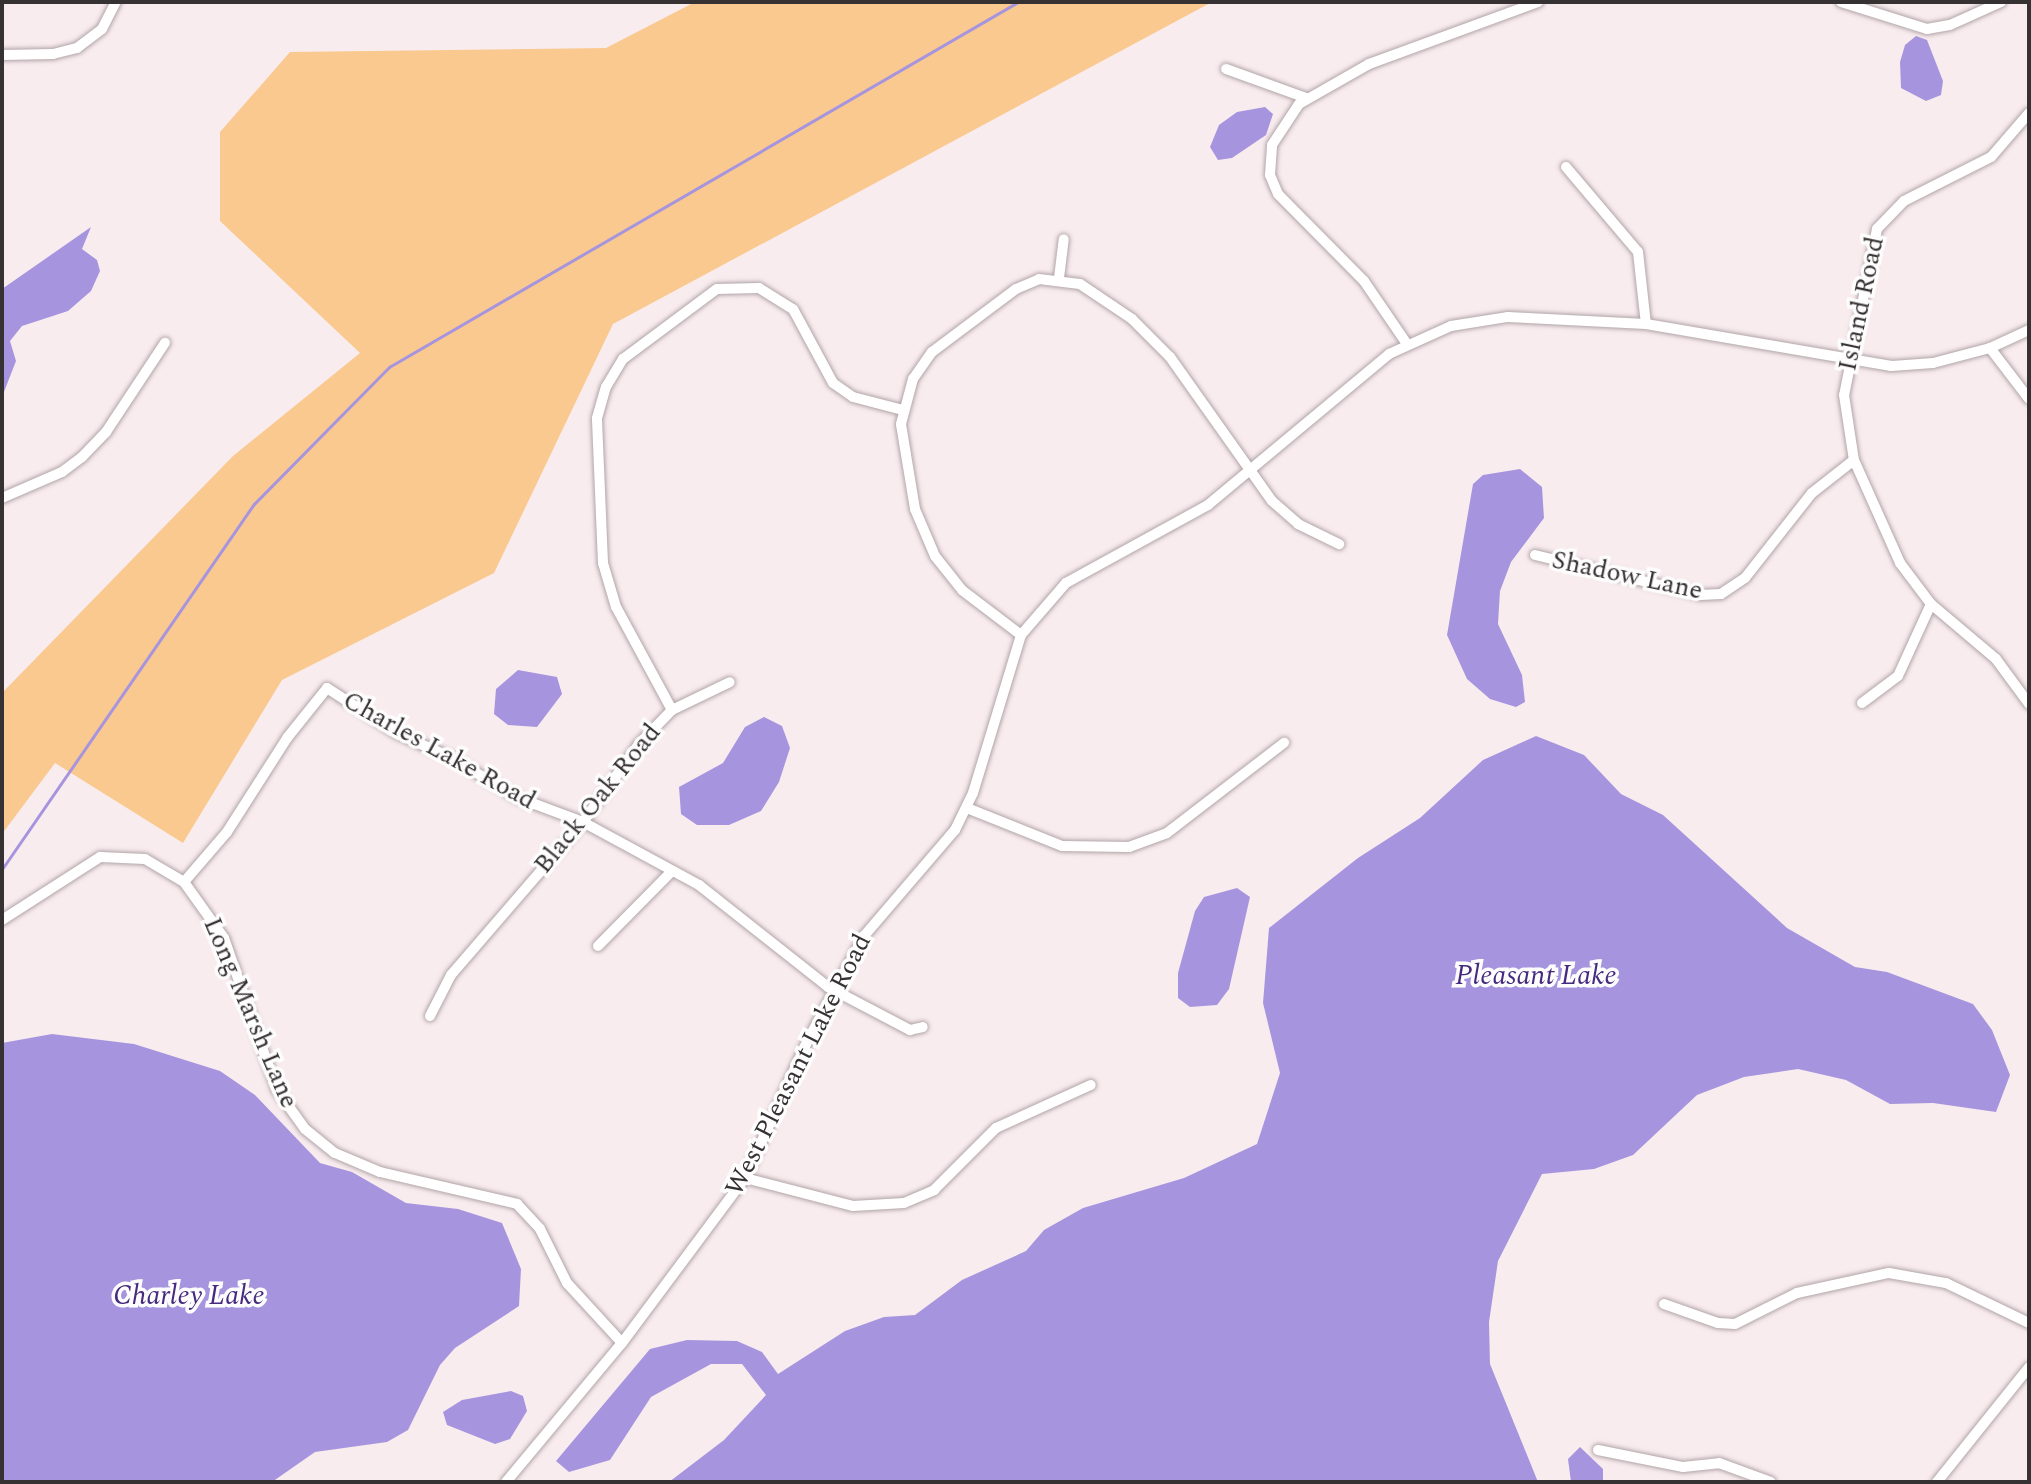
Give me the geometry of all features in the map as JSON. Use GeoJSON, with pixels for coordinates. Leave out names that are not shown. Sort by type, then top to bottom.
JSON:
{"type":"FeatureCollection","features":[{"type":"Feature","properties":{"kind":"street"},"geometry":{"type":"LineString","coordinates":[[2,55],[53,54],[77,48],[102,29],[116,2]]}},
{"type":"Feature","properties":{"kind":"street"},"geometry":{"type":"LineString","coordinates":[[1407,344],[1364,281],[1273,185],[1269,165],[1275,137],[1289,114],[1306,98],[1401,49],[1538,2]]}},
{"type":"Feature","properties":{"kind":"street"},"geometry":{"type":"LineString","coordinates":[[1841,2],[1927,29],[1950,25],[2001,2]]}},
{"type":"Feature","properties":{"kind":"street"},"geometry":{"type":"LineString","coordinates":[[1226,69],[1306,98]]}},
{"type":"Feature","properties":{"kind":"street","name":"Island Road"},"geometry":{"type":"LineString","coordinates":[[2029,113],[1991,157],[1904,201],[1884,217],[1873,241],[1847,361],[1846,419],[1854,460],[1886,539],[1931,604],[1996,659],[2029,704]]}},
{"type":"Feature","properties":{"kind":"street"},"geometry":{"type":"LineString","coordinates":[[1566,167],[1638,252],[1646,324]]}},
{"type":"Feature","properties":{"kind":"street"},"geometry":{"type":"LineString","coordinates":[[1059,278],[1064,239]]}},
{"type":"Feature","properties":{"kind":"street"},"geometry":{"type":"LineString","coordinates":[[1021,635],[962,590],[925,538],[903,457],[903,410],[913,379],[942,343],[1024,285],[1059,278],[1087,287],[1152,338],[1250,473],[1284,514],[1339,544]]}},
{"type":"Feature","properties":{"kind":"street","name":"Black Oak Road"},"geometry":{"type":"LineString","coordinates":[[430,1016],[451,975],[583,822],[626,759],[672,710],[616,607],[603,563],[597,418],[606,387],[623,359],[717,289],[759,288],[793,309],[833,383],[853,397],[903,410]]}},
{"type":"Feature","properties":{"kind":"street","name":"West Pleasant Lake Road"},"geometry":{"type":"LineString","coordinates":[[506,1482],[622,1343],[745,1178],[834,990],[868,929],[931,863],[967,808],[1021,635],[1066,583],[1179,524],[1250,473],[1373,367],[1407,344],[1451,326],[1491,318],[1646,324],[1847,361],[1916,365],[1990,348],[2029,330]]}},
{"type":"Feature","properties":{"kind":"street"},"geometry":{"type":"LineString","coordinates":[[2,498],[62,472],[82,457],[106,432],[165,343]]}},
{"type":"Feature","properties":{"kind":"street"},"geometry":{"type":"LineString","coordinates":[[1990,348],[2029,399]]}},
{"type":"Feature","properties":{"kind":"street","name":"Shadow Lane"},"geometry":{"type":"LineString","coordinates":[[1535,555],[1700,595],[1721,594],[1745,578],[1812,493],[1854,460]]}},
{"type":"Feature","properties":{"kind":"street"},"geometry":{"type":"LineString","coordinates":[[1862,703],[1898,676],[1931,604]]}},
{"type":"Feature","properties":{"kind":"street"},"geometry":{"type":"LineString","coordinates":[[672,710],[730,682]]}},
{"type":"Feature","properties":{"kind":"street","name":"Charles Lake Road"},"geometry":{"type":"LineString","coordinates":[[184,882],[227,832],[287,738],[327,688],[396,733],[452,758],[516,797],[583,822],[720,900],[783,956],[834,990],[910,1030],[923,1027]]}},
{"type":"Feature","properties":{"kind":"street"},"geometry":{"type":"LineString","coordinates":[[967,808],[1062,846],[1129,847],[1167,833],[1284,743]]}},
{"type":"Feature","properties":{"kind":"street"},"geometry":{"type":"LineString","coordinates":[[2,920],[100,857],[145,859],[184,882]]}},
{"type":"Feature","properties":{"kind":"street"},"geometry":{"type":"LineString","coordinates":[[598,946],[671,872]]}},
{"type":"Feature","properties":{"kind":"street","name":"Long Marsh Lane"},"geometry":{"type":"LineString","coordinates":[[184,882],[224,938],[277,1090],[305,1129],[335,1153],[380,1172],[517,1204],[540,1229],[568,1285],[622,1343]]}},
{"type":"Feature","properties":{"kind":"street"},"geometry":{"type":"LineString","coordinates":[[745,1178],[853,1206],[904,1203],[934,1190],[996,1128],[1091,1085]]}},
{"type":"Feature","properties":{"kind":"street"},"geometry":{"type":"LineString","coordinates":[[1664,1304],[1718,1323],[1735,1324],[1797,1293],[1889,1273],[1946,1283],[2029,1323]]}},
{"type":"Feature","properties":{"kind":"street"},"geometry":{"type":"LineString","coordinates":[[1937,1482],[2029,1367]]}},
{"type":"Feature","properties":{"kind":"street"},"geometry":{"type":"LineString","coordinates":[[1598,1450],[1683,1467],[1719,1463],[1771,1482]]}},
{"type":"Feature","properties":{"kind":"shaded area"},"geometry":{"type":"Polygon","coordinates":[[[695,2],[1212,2],[613,324],[494,573],[282,680],[183,843],[55,763],[2,834],[2,693],[233,456],[360,353],[220,221],[220,132],[290,52],[606,48],[695,2]]]}},
{"type":"Feature","properties":{"kind":"water"},"geometry":{"type":"Polygon","coordinates":[[[1916,36],[1927,40],[1943,81],[1941,95],[1926,101],[1901,88],[1900,62],[1905,45],[1916,36]]]}},
{"type":"Feature","properties":{"kind":"water"},"geometry":{"type":"Polygon","coordinates":[[[1265,107],[1273,114],[1266,135],[1232,158],[1218,160],[1210,147],[1219,125],[1237,112],[1265,107]]]}},
{"type":"Feature","properties":{"kind":"water"},"geometry":{"type":"Polygon","coordinates":[[[91,227],[82,249],[97,260],[100,271],[91,291],[68,311],[22,326],[10,341],[16,361],[2,397],[2,289],[91,227]]]}},
{"type":"Feature","properties":{"kind":"water"},"geometry":{"type":"Polygon","coordinates":[[[1520,469],[1542,487],[1544,518],[1511,562],[1500,591],[1498,624],[1522,675],[1525,702],[1516,707],[1490,699],[1467,679],[1447,635],[1473,484],[1483,475],[1520,469]]]}},
{"type":"Feature","properties":{"kind":"water"},"geometry":{"type":"Polygon","coordinates":[[[518,670],[557,677],[562,694],[537,727],[508,725],[494,714],[496,689],[518,670]]]}},
{"type":"Feature","properties":{"kind":"water"},"geometry":{"type":"Polygon","coordinates":[[[764,717],[782,726],[790,748],[779,782],[761,811],[729,825],[697,825],[681,814],[679,787],[723,763],[745,727],[764,717]]]}},
{"type":"Feature","properties":{"kind":"water","name":"Pleasant Lake"},"geometry":{"type":"Polygon","coordinates":[[[1536,736],[1584,755],[1621,794],[1663,815],[1787,928],[1855,967],[1887,972],[1973,1004],[1992,1030],[2010,1075],[1996,1112],[1933,1103],[1890,1104],[1846,1080],[1798,1069],[1744,1077],[1697,1095],[1633,1155],[1594,1169],[1542,1174],[1498,1261],[1489,1322],[1490,1364],[1538,1482],[669,1482],[724,1440],[766,1395],[742,1364],[711,1364],[651,1397],[610,1460],[569,1472],[556,1461],[650,1349],[687,1340],[737,1341],[762,1352],[778,1374],[845,1331],[884,1317],[915,1315],[962,1280],[1026,1251],[1044,1230],[1083,1208],[1184,1178],[1257,1144],[1280,1073],[1263,1003],[1269,928],[1358,858],[1420,818],[1483,760],[1536,736]]]}},
{"type":"Feature","properties":{"kind":"water"},"geometry":{"type":"Polygon","coordinates":[[[1237,888],[1250,897],[1229,989],[1217,1005],[1190,1007],[1178,998],[1178,973],[1195,911],[1204,897],[1237,888]]]}},
{"type":"Feature","properties":{"kind":"water","name":"Charley Lake"},"geometry":{"type":"Polygon","coordinates":[[[52,1034],[134,1044],[220,1071],[255,1095],[320,1163],[352,1172],[406,1203],[458,1209],[502,1223],[521,1269],[519,1306],[455,1348],[440,1365],[408,1430],[387,1442],[315,1452],[272,1482],[2,1482],[2,1043],[52,1034]]]}},
{"type":"Feature","properties":{"kind":"water"},"geometry":{"type":"Polygon","coordinates":[[[511,1391],[523,1396],[527,1411],[510,1439],[495,1444],[447,1425],[443,1412],[462,1400],[511,1391]]]}},
{"type":"Feature","properties":{"kind":"water"},"geometry":{"type":"Polygon","coordinates":[[[1580,1447],[1603,1469],[1603,1482],[1571,1482],[1568,1459],[1580,1447]]]}},
{"type":"Feature","properties":{"kind":"waterway"},"geometry":{"type":"LineString","coordinates":[[2,869],[254,504],[389,367],[1018,2]]}}]}
